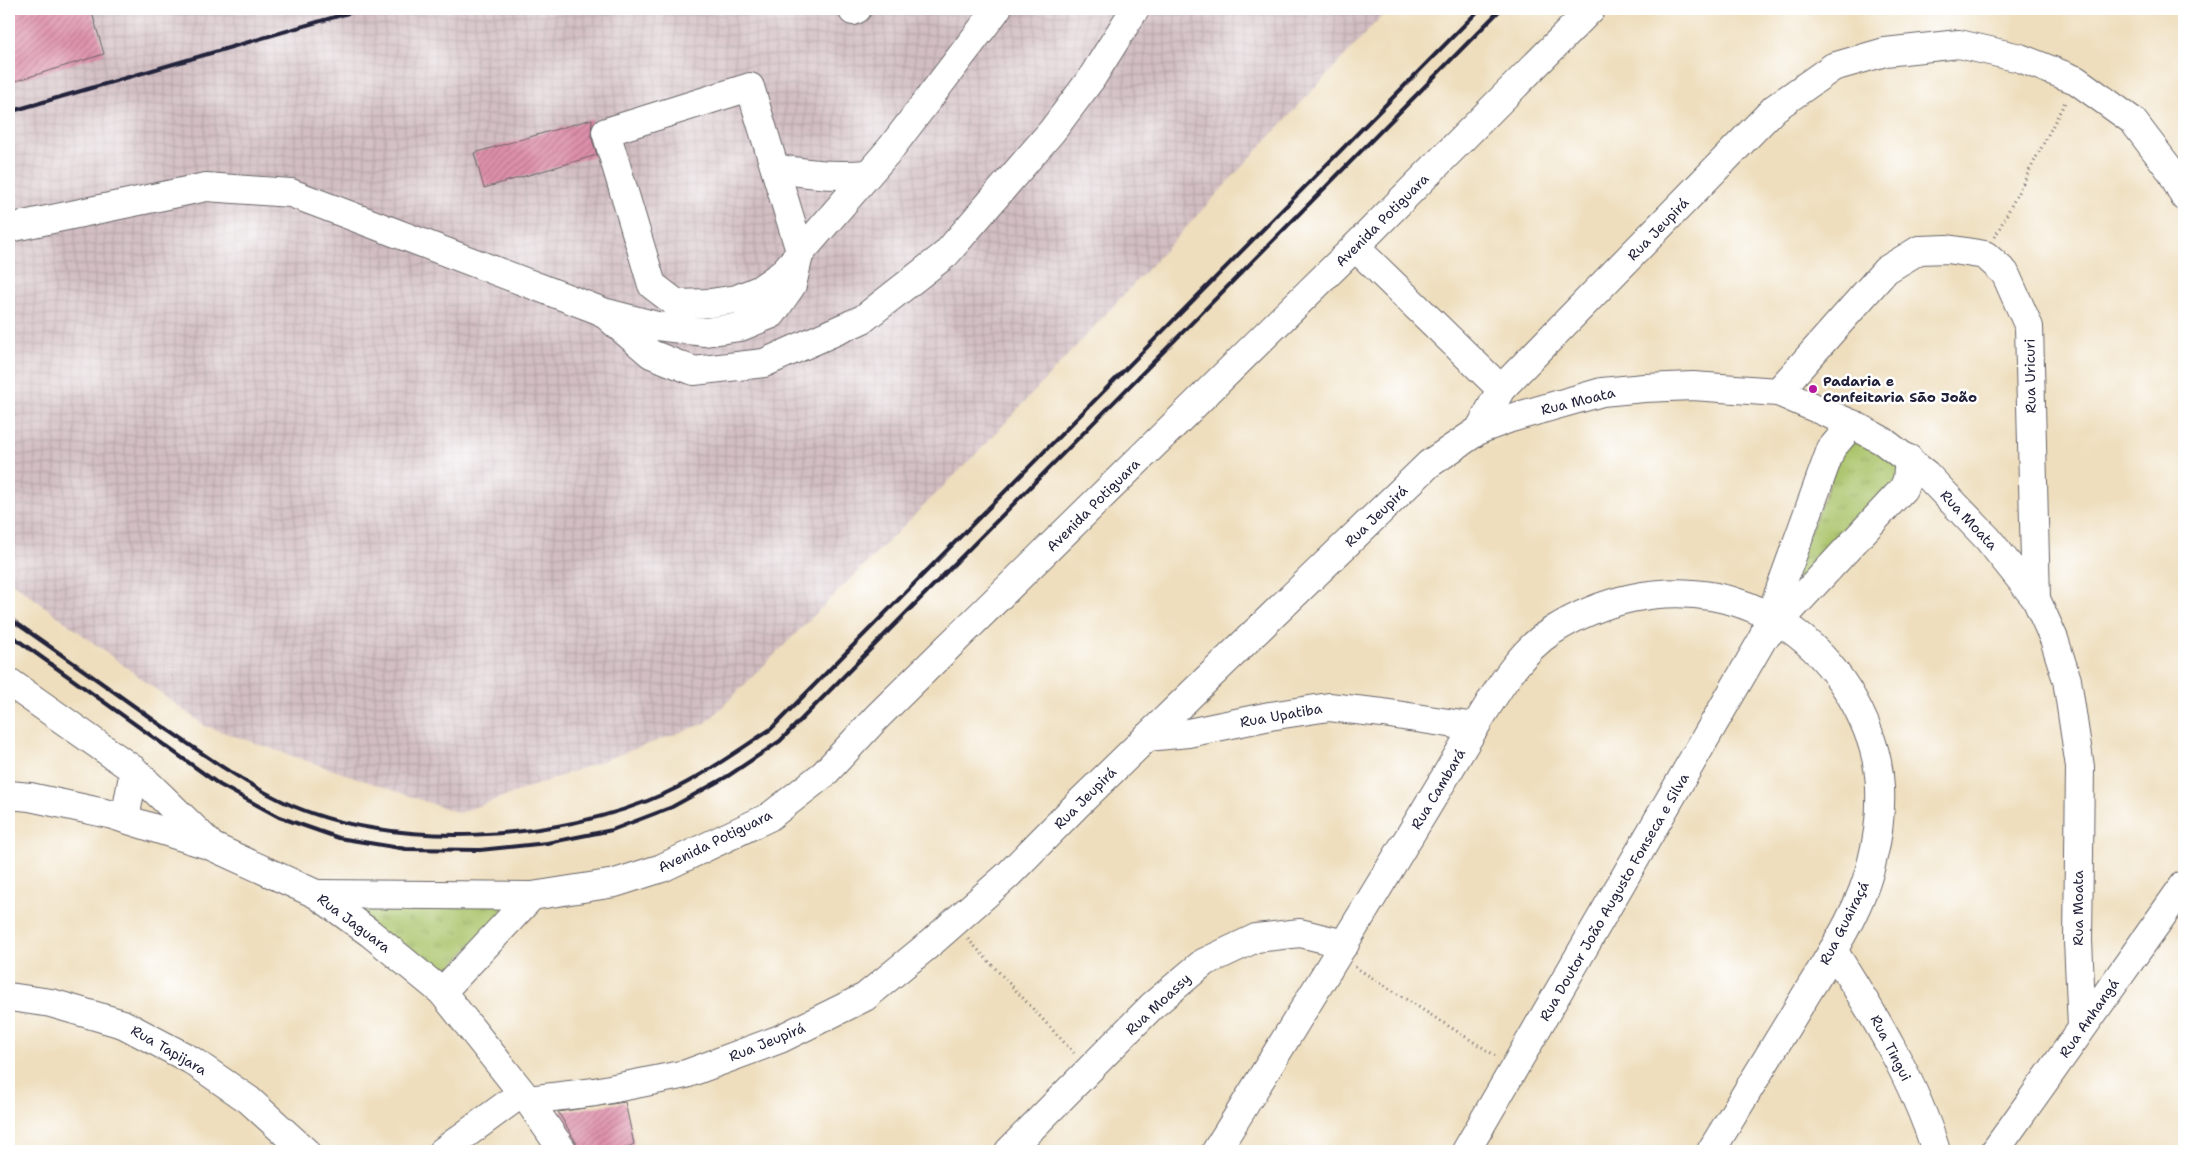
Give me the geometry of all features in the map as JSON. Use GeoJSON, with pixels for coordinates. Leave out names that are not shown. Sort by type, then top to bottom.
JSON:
{"type":"FeatureCollection","features":[{"type":"Feature","properties":{"kind":"street"},"geometry":{"type":"LineString","coordinates":[[9,228],[206,187],[291,193],[601,311],[657,326],[705,332],[740,327],[772,314],[792,285],[800,251],[750,87],[606,132],[652,285],[677,304],[710,303],[737,299],[759,290],[782,274],[800,251],[891,148],[997,9]]}},
{"type":"Feature","properties":{"kind":"street"},"geometry":{"type":"LineString","coordinates":[[601,311],[651,354],[694,371],[764,363],[863,319],[946,254],[1057,124],[1091,79],[1134,9]]}},
{"type":"Feature","properties":{"kind":"street","name":"Avenida Potiguara"},"geometry":{"type":"LineString","coordinates":[[316,894],[532,896],[615,883],[662,868],[769,818],[824,774],[877,717],[1355,247],[1591,9]]}},
{"type":"Feature","properties":{"kind":"street","name":"Rua Jeupirá"},"geometry":{"type":"LineString","coordinates":[[443,1151],[525,1096],[594,1092],[686,1074],[780,1039],[865,997],[1008,875],[1147,737],[1429,464],[1479,430],[1501,389],[1775,108],[1833,67],[1885,52],[1959,44],[2020,58],[2076,80],[2133,121],[2171,171],[2184,196]]}},
{"type":"Feature","properties":{"kind":"street"},"geometry":{"type":"LineString","coordinates":[[775,168],[804,174],[842,176],[868,174]]}},
{"type":"Feature","properties":{"kind":"street"},"geometry":{"type":"LineString","coordinates":[[1355,247],[1501,389]]}},
{"type":"Feature","properties":{"kind":"street"},"geometry":{"type":"LineString","coordinates":[[1778,392],[1886,270],[1919,250],[1947,249],[1985,255]]}},
{"type":"Feature","properties":{"kind":"street","name":"Rua Uricuri"},"geometry":{"type":"LineString","coordinates":[[1985,255],[2004,273],[2029,327],[2036,599]]}},
{"type":"Feature","properties":{"kind":"street","name":"Rua Moata"},"geometry":{"type":"LineString","coordinates":[[1479,430],[1511,418],[1602,392],[1693,386],[1778,392],[1852,424],[1883,441],[1909,459],[1988,539],[2036,599],[2054,639],[2067,680],[2080,767],[2078,941],[2082,1026]]}},
{"type":"Feature","properties":{"kind":"street","name":"Rua Doutor João Augusto Fonseca e Silva"},"geometry":{"type":"LineString","coordinates":[[1776,618],[1831,449],[1852,424]]}},
{"type":"Feature","properties":{"kind":"street","name":"Rua Doutor João Augusto Fonseca e Silva"},"geometry":{"type":"LineString","coordinates":[[1466,1151],[1516,1069],[1776,618],[1904,489],[1909,459]]}},
{"type":"Feature","properties":{"kind":"street","name":"Rua Cambará"},"geometry":{"type":"LineString","coordinates":[[1216,1151],[1341,950],[1507,674],[1548,633],[1596,608],[1658,593],[1684,592],[1724,599],[1776,618]]}},
{"type":"Feature","properties":{"kind":"street","name":"Rua Guairaçá"},"geometry":{"type":"LineString","coordinates":[[1711,1151],[1833,950],[1865,885],[1872,865],[1876,844],[1881,790],[1878,769],[1867,728],[1841,680],[1816,651],[1776,618]]}},
{"type":"Feature","properties":{"kind":"street"},"geometry":{"type":"LineString","coordinates":[[9,682],[134,770],[211,846]]}},
{"type":"Feature","properties":{"kind":"street","name":"Rua Upatiba"},"geometry":{"type":"LineString","coordinates":[[1147,737],[1188,733],[1270,716],[1329,707],[1475,727]]}},
{"type":"Feature","properties":{"kind":"street"},"geometry":{"type":"LineString","coordinates":[[125,819],[134,770]]}},
{"type":"Feature","properties":{"kind":"street","name":"Rua Jaguara"},"geometry":{"type":"LineString","coordinates":[[9,795],[30,797],[125,819],[211,846],[316,894],[370,933],[442,992],[525,1096],[563,1151]]}},
{"type":"Feature","properties":{"kind":"street","name":"Rua Anhangá"},"geometry":{"type":"LineString","coordinates":[[1995,1151],[2184,885]]}},
{"type":"Feature","properties":{"kind":"street"},"geometry":{"type":"LineString","coordinates":[[442,992],[532,896]]}},
{"type":"Feature","properties":{"kind":"street","name":"Rua Moassy"},"geometry":{"type":"LineString","coordinates":[[1009,1151],[1152,1006],[1203,963],[1256,938],[1300,933],[1341,950]]}},
{"type":"Feature","properties":{"kind":"street","name":"Rua Tingui"},"geometry":{"type":"LineString","coordinates":[[1833,950],[1883,1028],[1925,1117],[1936,1151]]}},
{"type":"Feature","properties":{"kind":"street","name":"Rua Tapijara"},"geometry":{"type":"LineString","coordinates":[[9,997],[51,1003],[123,1024],[191,1060],[249,1100],[305,1151]]}},
{"type":"Feature","properties":{"kind":"path"},"geometry":{"type":"LineString","coordinates":[[1985,255],[2076,80]]}},
{"type":"Feature","properties":{"kind":"path"},"geometry":{"type":"LineString","coordinates":[[954,923],[1089,1070]]}},
{"type":"Feature","properties":{"kind":"path"},"geometry":{"type":"LineString","coordinates":[[1341,950],[1516,1069]]}},
{"type":"Feature","properties":{"kind":"shaded area"},"geometry":{"type":"Polygon","coordinates":[[[9,9],[1388,9],[982,448],[706,723],[459,813],[205,726],[9,580],[9,9]]]}},
{"type":"Feature","properties":{"kind":"green space"},"geometry":{"type":"Polygon","coordinates":[[[1852,427],[1905,460],[1897,486],[1780,608],[1852,427]]]}},
{"type":"Feature","properties":{"kind":"green space"},"geometry":{"type":"Polygon","coordinates":[[[341,903],[511,905],[437,981],[341,903]]]}},
{"type":"Feature","properties":{"kind":"building"},"geometry":{"type":"Polygon","coordinates":[[[9,9],[91,9],[104,54],[9,83],[9,9]]]}},
{"type":"Feature","properties":{"kind":"building"},"geometry":{"type":"Polygon","coordinates":[[[592,119],[591,136],[597,155],[484,188],[474,153],[592,119]]]}},
{"type":"Feature","properties":{"kind":"building"},"geometry":{"type":"Polygon","coordinates":[[[625,1102],[634,1144],[620,1151],[578,1151],[576,1142],[558,1112],[625,1102]]]}},
{"type":"Feature","properties":{"kind":"railway"},"geometry":{"type":"LineString","coordinates":[[9,112],[362,9]]}},
{"type":"Feature","properties":{"kind":"railway"},"geometry":{"type":"LineString","coordinates":[[9,618],[202,754],[284,802],[327,818],[374,829],[424,834],[475,835],[527,831],[577,822],[624,810],[666,793],[707,771],[771,729],[1480,9]]}},
{"type":"Feature","properties":{"kind":"railway"},"geometry":{"type":"LineString","coordinates":[[9,634],[220,785],[279,817],[339,838],[406,849],[480,850],[547,843],[612,830],[672,807],[728,776],[780,741],[1501,9]]}},
{"type":"Feature","properties":{"kind":"place","name":"Padaria e Confeitaria São João"},"geometry":{"type":"Point","coordinates":[1813,389]}}]}
